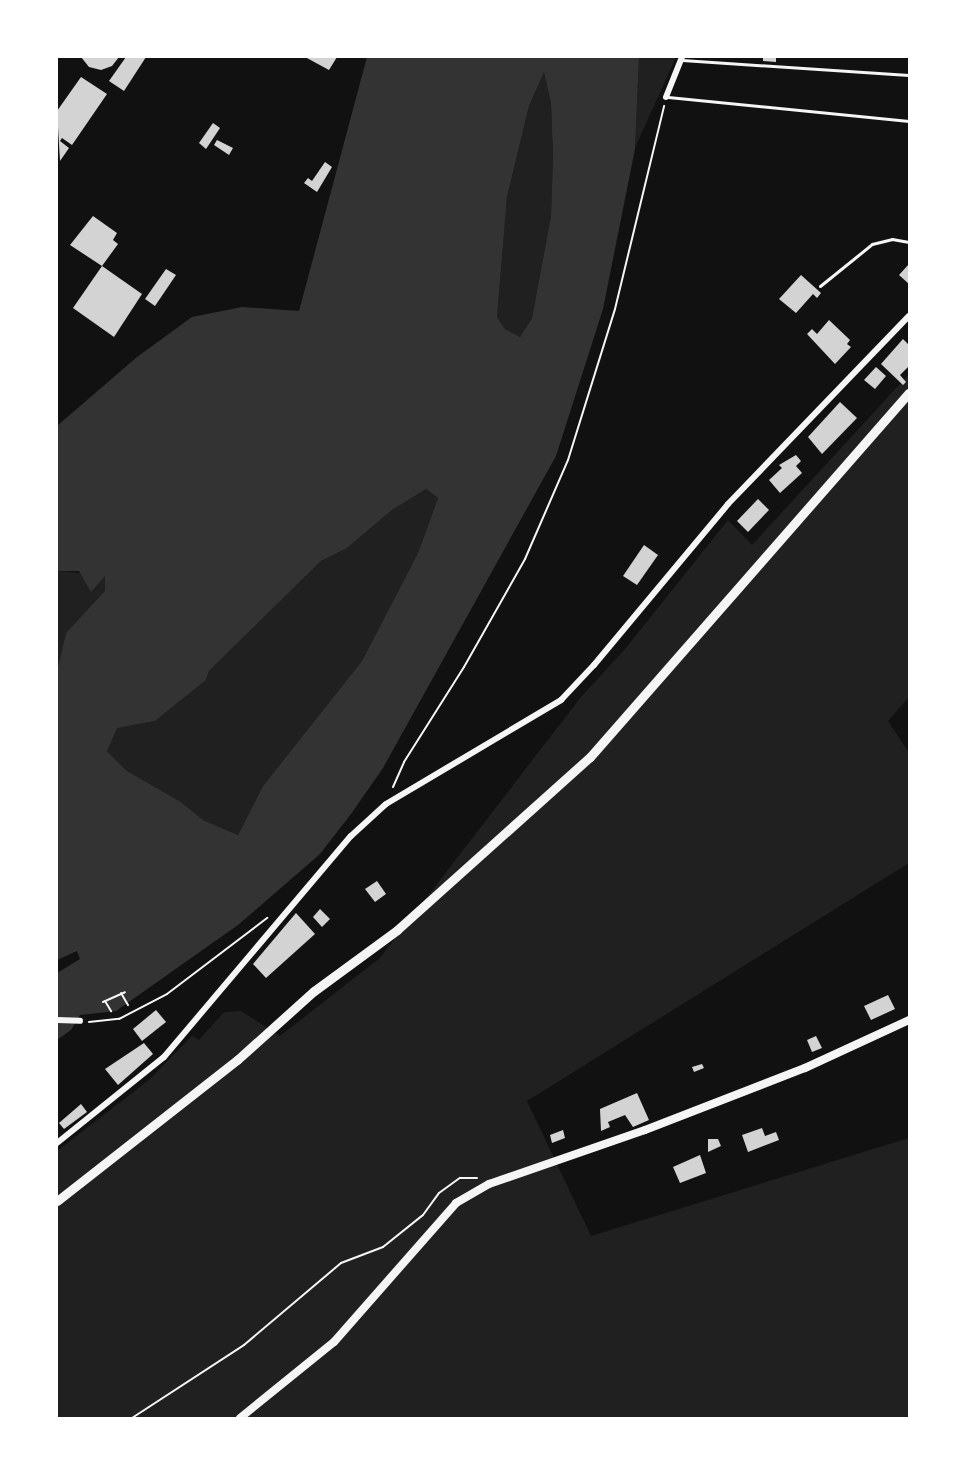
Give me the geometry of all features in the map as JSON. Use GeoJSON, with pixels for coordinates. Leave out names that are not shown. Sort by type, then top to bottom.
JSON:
{"type":"FeatureCollection","features":[{"type":"Feature","properties":{"kind":"main road"},"geometry":{"type":"LineString","coordinates":[[57,1201],[237,1060],[314,992],[397,930],[590,757],[909,393]]}},
{"type":"Feature","properties":{"kind":"street"},"geometry":{"type":"LineString","coordinates":[[666,97],[681,58]]}},
{"type":"Feature","properties":{"kind":"street"},"geometry":{"type":"LineString","coordinates":[[57,1143],[164,1058],[330,864],[351,836],[387,804],[561,700],[594,665],[728,504],[909,316]]}},
{"type":"Feature","properties":{"kind":"street"},"geometry":{"type":"LineString","coordinates":[[57,1020],[80,1021]]}},
{"type":"Feature","properties":{"kind":"street"},"geometry":{"type":"LineString","coordinates":[[240,1418],[334,1342],[456,1203],[489,1184],[645,1130],[804,1068],[909,1020]]}},
{"type":"Feature","properties":{"kind":"lane"},"geometry":{"type":"LineString","coordinates":[[681,58],[909,75]]}},
{"type":"Feature","properties":{"kind":"lane"},"geometry":{"type":"LineString","coordinates":[[666,97],[909,121]]}},
{"type":"Feature","properties":{"kind":"lane"},"geometry":{"type":"LineString","coordinates":[[820,286],[872,244],[892,239],[909,242]]}},
{"type":"Feature","properties":{"kind":"path"},"geometry":{"type":"LineString","coordinates":[[387,804],[404,762],[464,667],[525,559],[568,460],[615,309],[666,97]]}},
{"type":"Feature","properties":{"kind":"path"},"geometry":{"type":"LineString","coordinates":[[80,1021],[100,1023],[119,1018],[167,994],[271,915]]}},
{"type":"Feature","properties":{"kind":"path"},"geometry":{"type":"LineString","coordinates":[[111,1011],[104,1001],[123,993],[128,1005]]}},
{"type":"Feature","properties":{"kind":"path"},"geometry":{"type":"LineString","coordinates":[[132,1418],[244,1345],[341,1263],[383,1247],[423,1215],[439,1193],[460,1178],[479,1178],[489,1184]]}},
{"type":"Feature","properties":{"kind":"shaded area"},"geometry":{"type":"Polygon","coordinates":[[[367,57],[639,57],[635,149],[603,309],[556,456],[383,768],[320,854],[238,925],[116,1011],[80,1015],[71,1030],[57,1040],[57,973],[80,959],[77,951],[57,960],[57,671],[66,633],[105,591],[105,576],[91,592],[79,571],[57,571],[57,426],[137,357],[192,317],[242,307],[299,311],[367,57]],[[544,72],[529,106],[507,197],[497,317],[505,329],[520,337],[532,318],[551,216],[553,155],[551,103],[544,72]],[[426,489],[392,510],[347,548],[321,561],[209,671],[206,680],[155,721],[117,728],[107,751],[127,771],[181,802],[203,820],[238,835],[263,786],[362,661],[418,553],[438,498],[426,489]]]}},
{"type":"Feature","properties":{"kind":"shaded area"},"geometry":{"type":"Polygon","coordinates":[[[639,57],[676,57],[635,148],[639,57]]]}},
{"type":"Feature","properties":{"kind":"shaded area"},"geometry":{"type":"Polygon","coordinates":[[[544,71],[551,103],[553,155],[551,216],[532,318],[520,337],[505,329],[497,317],[507,197],[529,106],[544,71]]]}},
{"type":"Feature","properties":{"kind":"shaded area"},"geometry":{"type":"Polygon","coordinates":[[[909,374],[909,697],[888,721],[909,753],[909,863],[527,1101],[591,1236],[909,1138],[909,1418],[57,1418],[57,1151],[149,1080],[192,1036],[199,1040],[224,1012],[241,1011],[280,1036],[380,958],[581,697],[625,649],[728,520],[752,545],[909,374]]]}},
{"type":"Feature","properties":{"kind":"shaded area"},"geometry":{"type":"Polygon","coordinates":[[[426,489],[438,498],[418,553],[362,661],[263,786],[238,835],[203,820],[181,802],[127,771],[107,751],[116,728],[155,721],[206,680],[209,671],[321,561],[347,548],[392,510],[426,489]]]}},
{"type":"Feature","properties":{"kind":"shaded area"},"geometry":{"type":"Polygon","coordinates":[[[57,571],[105,575],[105,592],[66,633],[57,671],[57,571]]]}},
{"type":"Feature","properties":{"kind":"building"},"geometry":{"type":"Polygon","coordinates":[[[81,57],[119,57],[112,66],[101,70],[89,67],[81,57]]]}},
{"type":"Feature","properties":{"kind":"building"},"geometry":{"type":"Polygon","coordinates":[[[126,57],[146,57],[124,91],[109,81],[126,57]]]}},
{"type":"Feature","properties":{"kind":"building"},"geometry":{"type":"Polygon","coordinates":[[[305,57],[337,57],[329,70],[305,57]]]}},
{"type":"Feature","properties":{"kind":"building"},"geometry":{"type":"Polygon","coordinates":[[[763,57],[776,57],[776,62],[763,61],[763,57]]]}},
{"type":"Feature","properties":{"kind":"building"},"geometry":{"type":"Polygon","coordinates":[[[81,77],[107,94],[72,145],[62,138],[60,141],[69,148],[60,161],[57,111],[81,77]]]}},
{"type":"Feature","properties":{"kind":"building"},"geometry":{"type":"Polygon","coordinates":[[[213,123],[220,128],[206,149],[199,143],[213,123]]]}},
{"type":"Feature","properties":{"kind":"building"},"geometry":{"type":"Polygon","coordinates":[[[217,140],[233,148],[229,155],[214,145],[217,140]]]}},
{"type":"Feature","properties":{"kind":"building"},"geometry":{"type":"Polygon","coordinates":[[[325,162],[332,167],[317,192],[304,183],[308,178],[312,181],[325,162]]]}},
{"type":"Feature","properties":{"kind":"building"},"geometry":{"type":"Polygon","coordinates":[[[93,216],[117,233],[113,240],[118,244],[102,266],[70,245],[93,216]]]}},
{"type":"Feature","properties":{"kind":"building"},"geometry":{"type":"Polygon","coordinates":[[[909,264],[909,284],[899,275],[909,264]]]}},
{"type":"Feature","properties":{"kind":"building"},"geometry":{"type":"Polygon","coordinates":[[[102,266],[142,294],[114,337],[73,308],[102,266]]]}},
{"type":"Feature","properties":{"kind":"building"},"geometry":{"type":"Polygon","coordinates":[[[166,269],[176,275],[155,306],[145,299],[166,269]]]}},
{"type":"Feature","properties":{"kind":"building"},"geometry":{"type":"Polygon","coordinates":[[[801,275],[821,293],[817,298],[813,294],[796,313],[779,299],[801,275]]]}},
{"type":"Feature","properties":{"kind":"building"},"geometry":{"type":"Polygon","coordinates":[[[829,320],[850,340],[847,344],[851,347],[835,364],[807,334],[812,329],[817,334],[829,320]]]}},
{"type":"Feature","properties":{"kind":"building"},"geometry":{"type":"Polygon","coordinates":[[[903,339],[909,345],[909,366],[900,375],[906,382],[903,385],[881,364],[903,339]]]}},
{"type":"Feature","properties":{"kind":"building"},"geometry":{"type":"Polygon","coordinates":[[[876,367],[886,376],[875,389],[864,380],[876,367]]]}},
{"type":"Feature","properties":{"kind":"building"},"geometry":{"type":"Polygon","coordinates":[[[840,402],[857,418],[822,454],[808,437],[840,402]]]}},
{"type":"Feature","properties":{"kind":"building"},"geometry":{"type":"Polygon","coordinates":[[[796,455],[801,461],[796,466],[802,473],[780,493],[769,480],[782,468],[779,465],[796,455]]]}},
{"type":"Feature","properties":{"kind":"building"},"geometry":{"type":"Polygon","coordinates":[[[758,499],[769,510],[748,532],[737,521],[758,499]]]}},
{"type":"Feature","properties":{"kind":"building"},"geometry":{"type":"Polygon","coordinates":[[[644,545],[658,555],[637,585],[623,576],[644,545]]]}},
{"type":"Feature","properties":{"kind":"building"},"geometry":{"type":"Polygon","coordinates":[[[377,881],[386,894],[375,902],[365,889],[377,881]]]}},
{"type":"Feature","properties":{"kind":"building"},"geometry":{"type":"Polygon","coordinates":[[[320,909],[330,919],[322,927],[313,917],[320,909]]]}},
{"type":"Feature","properties":{"kind":"building"},"geometry":{"type":"Polygon","coordinates":[[[296,913],[315,934],[266,978],[253,964],[296,913]]]}},
{"type":"Feature","properties":{"kind":"building"},"geometry":{"type":"Polygon","coordinates":[[[888,995],[895,1009],[871,1020],[864,1006],[888,995]]]}},
{"type":"Feature","properties":{"kind":"building"},"geometry":{"type":"Polygon","coordinates":[[[156,1010],[166,1022],[142,1041],[133,1029],[156,1010]]]}},
{"type":"Feature","properties":{"kind":"building"},"geometry":{"type":"Polygon","coordinates":[[[816,1036],[822,1048],[812,1052],[807,1040],[816,1036]]]}},
{"type":"Feature","properties":{"kind":"building"},"geometry":{"type":"Polygon","coordinates":[[[144,1043],[153,1054],[118,1085],[105,1069],[144,1043]]]}},
{"type":"Feature","properties":{"kind":"building"},"geometry":{"type":"Polygon","coordinates":[[[702,1064],[704,1068],[694,1072],[692,1067],[702,1064]]]}},
{"type":"Feature","properties":{"kind":"building"},"geometry":{"type":"Polygon","coordinates":[[[637,1093],[649,1120],[633,1127],[625,1115],[608,1122],[610,1127],[601,1131],[600,1109],[637,1093]]]}},
{"type":"Feature","properties":{"kind":"building"},"geometry":{"type":"Polygon","coordinates":[[[81,1104],[87,1112],[64,1129],[59,1123],[81,1104]]]}},
{"type":"Feature","properties":{"kind":"building"},"geometry":{"type":"Polygon","coordinates":[[[762,1128],[765,1136],[776,1132],[779,1140],[748,1152],[742,1135],[762,1128]]]}},
{"type":"Feature","properties":{"kind":"building"},"geometry":{"type":"Polygon","coordinates":[[[563,1130],[565,1138],[552,1143],[550,1135],[563,1130]]]}},
{"type":"Feature","properties":{"kind":"building"},"geometry":{"type":"Polygon","coordinates":[[[708,1139],[718,1139],[721,1146],[708,1152],[708,1139]]]}},
{"type":"Feature","properties":{"kind":"building"},"geometry":{"type":"Polygon","coordinates":[[[700,1155],[706,1173],[680,1183],[673,1167],[700,1155]]]}}]}
